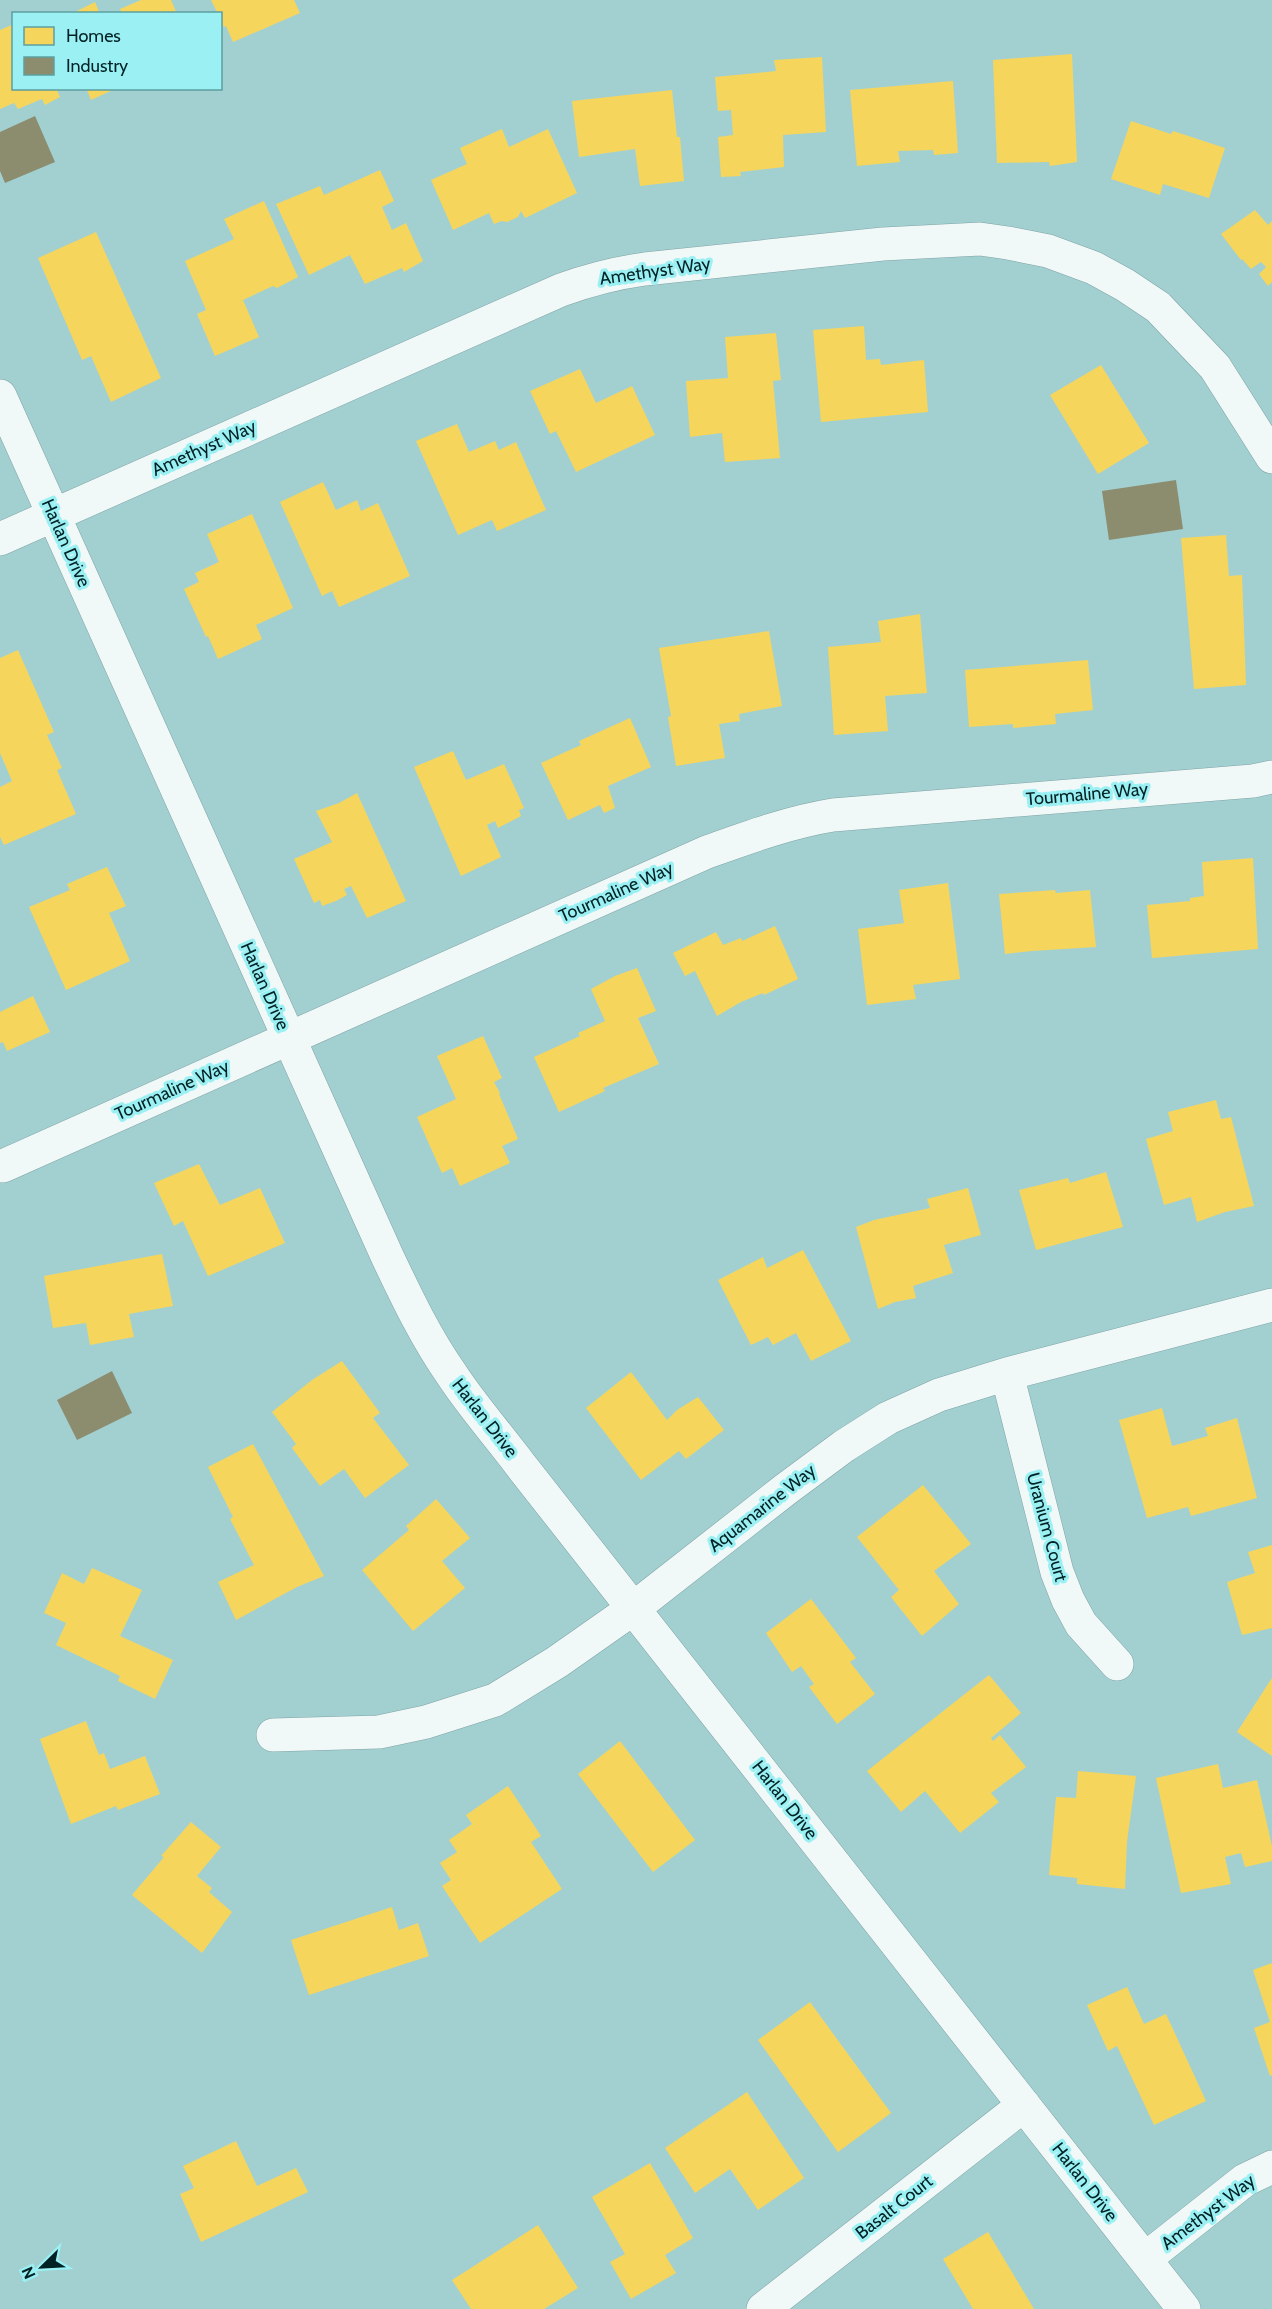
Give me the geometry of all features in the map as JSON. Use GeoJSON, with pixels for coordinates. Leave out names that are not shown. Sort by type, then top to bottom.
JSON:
{"type":"FeatureCollection","features":[{"type":"Feature","properties":{"kind":"street","name":"Amethyst Way"},"geometry":{"type":"LineString","coordinates":[[0,539],[581,283],[645,269],[883,244],[980,239],[1008,243],[1048,251],[1076,261],[1125,285],[1158,307],[1215,367],[1272,457]]}},
{"type":"Feature","properties":{"kind":"street","name":"Harlan Drive"},"geometry":{"type":"LineString","coordinates":[[0,396],[400,1283],[436,1351],[452,1376],[1184,2309]]}},
{"type":"Feature","properties":{"kind":"street","name":"Tourmaline Way"},"geometry":{"type":"LineString","coordinates":[[3,1166],[708,852],[809,819],[833,815],[1253,781],[1272,777]]}},
{"type":"Feature","properties":{"kind":"street","name":"Aquamarine Way"},"geometry":{"type":"LineString","coordinates":[[273,1735],[380,1732],[426,1722],[495,1700],[634,1608],[786,1489],[844,1446],[888,1418],[939,1395],[1007,1374],[1272,1305]]}},
{"type":"Feature","properties":{"kind":"street","name":"Uranium Court"},"geometry":{"type":"LineString","coordinates":[[1007,1374],[1057,1572],[1082,1624],[1117,1665]]}},
{"type":"Feature","properties":{"kind":"street","name":"Basalt Court"},"geometry":{"type":"LineString","coordinates":[[763,2309],[1024,2105]]}},
{"type":"Feature","properties":{"kind":"street","name":"Amethyst Way"},"geometry":{"type":"LineString","coordinates":[[1145,2259],[1245,2180],[1272,2166]]}},
{"type":"Feature","properties":{"kind":"building: Homes"},"geometry":{"type":"Polygon","coordinates":[[[141,0],[171,0],[176,12],[121,12],[120,9],[141,0]]]}},
{"type":"Feature","properties":{"kind":"building: Homes"},"geometry":{"type":"Polygon","coordinates":[[[211,0],[294,0],[300,13],[233,42],[226,26],[224,27],[222,24],[222,12],[217,12],[211,0]]]}},
{"type":"Feature","properties":{"kind":"building: Homes"},"geometry":{"type":"Polygon","coordinates":[[[95,2],[99,12],[75,12],[95,2]]]}},
{"type":"Feature","properties":{"kind":"building: Homes"},"geometry":{"type":"Polygon","coordinates":[[[12,25],[12,90],[57,90],[60,97],[45,105],[42,99],[18,109],[14,103],[0,109],[0,30],[12,25]]]}},
{"type":"Feature","properties":{"kind":"building: Homes"},"geometry":{"type":"Polygon","coordinates":[[[1072,54],[1077,162],[1050,166],[1049,162],[997,163],[993,60],[1072,54]]]}},
{"type":"Feature","properties":{"kind":"building: Homes"},"geometry":{"type":"Polygon","coordinates":[[[822,57],[826,132],[783,135],[784,167],[740,172],[741,176],[721,177],[718,137],[733,135],[731,110],[718,111],[715,77],[776,71],[774,60],[822,57]]]}},
{"type":"Feature","properties":{"kind":"building: Homes"},"geometry":{"type":"Polygon","coordinates":[[[953,81],[958,153],[934,155],[933,150],[898,151],[900,162],[857,166],[850,90],[953,81]]]}},
{"type":"Feature","properties":{"kind":"building: Homes"},"geometry":{"type":"Polygon","coordinates":[[[87,90],[113,90],[91,100],[87,90]]]}},
{"type":"Feature","properties":{"kind":"building: Homes"},"geometry":{"type":"Polygon","coordinates":[[[672,90],[684,181],[640,186],[635,149],[579,157],[572,101],[672,90]]]}},
{"type":"Feature","properties":{"kind":"building: Homes"},"geometry":{"type":"Polygon","coordinates":[[[1131,121],[1171,134],[1173,131],[1225,148],[1209,198],[1163,184],[1160,195],[1111,179],[1131,121]]]}},
{"type":"Feature","properties":{"kind":"building: Homes"},"geometry":{"type":"Polygon","coordinates":[[[502,129],[509,147],[548,129],[577,193],[525,218],[521,211],[518,217],[494,224],[489,213],[453,230],[431,180],[467,164],[460,148],[502,129]]]}},
{"type":"Feature","properties":{"kind":"building: Homes"},"geometry":{"type":"Polygon","coordinates":[[[380,170],[394,201],[382,207],[392,230],[406,223],[423,261],[404,272],[402,268],[365,284],[350,255],[309,275],[276,204],[320,186],[324,195],[380,170]]]}},
{"type":"Feature","properties":{"kind":"building: Homes"},"geometry":{"type":"Polygon","coordinates":[[[264,201],[298,277],[277,288],[273,286],[243,300],[259,337],[215,356],[197,314],[206,310],[185,261],[234,239],[224,219],[264,201]]]}},
{"type":"Feature","properties":{"kind":"building: Homes"},"geometry":{"type":"Polygon","coordinates":[[[1255,210],[1268,225],[1272,221],[1272,282],[1268,286],[1259,274],[1266,267],[1261,262],[1251,269],[1221,234],[1255,210]]]}},
{"type":"Feature","properties":{"kind":"building: Homes"},"geometry":{"type":"Polygon","coordinates":[[[96,232],[161,378],[111,402],[91,356],[82,360],[38,258],[96,232]]]}},
{"type":"Feature","properties":{"kind":"building: Homes"},"geometry":{"type":"Polygon","coordinates":[[[864,326],[866,360],[880,359],[881,365],[924,360],[928,412],[821,422],[813,330],[864,326]]]}},
{"type":"Feature","properties":{"kind":"building: Homes"},"geometry":{"type":"Polygon","coordinates":[[[776,333],[781,380],[773,381],[780,458],[725,462],[722,433],[690,437],[686,381],[728,378],[725,337],[776,333]]]}},
{"type":"Feature","properties":{"kind":"building: Homes"},"geometry":{"type":"Polygon","coordinates":[[[1101,365],[1149,443],[1098,474],[1050,395],[1101,365]]]}},
{"type":"Feature","properties":{"kind":"building: Homes"},"geometry":{"type":"Polygon","coordinates":[[[580,369],[596,403],[632,386],[655,435],[576,472],[556,431],[550,434],[530,391],[580,369]]]}},
{"type":"Feature","properties":{"kind":"building: Homes"},"geometry":{"type":"Polygon","coordinates":[[[457,424],[469,452],[495,441],[499,450],[516,442],[546,510],[497,531],[492,520],[458,535],[416,441],[457,424]]]}},
{"type":"Feature","properties":{"kind":"building: Homes"},"geometry":{"type":"Polygon","coordinates":[[[323,482],[336,510],[357,500],[361,511],[378,503],[410,576],[339,607],[332,591],[322,596],[280,502],[323,482]]]}},
{"type":"Feature","properties":{"kind":"building: Homes"},"geometry":{"type":"Polygon","coordinates":[[[252,514],[293,608],[256,625],[262,639],[218,659],[184,589],[199,582],[195,573],[219,562],[207,534],[252,514]]]}},
{"type":"Feature","properties":{"kind":"building: Homes"},"geometry":{"type":"Polygon","coordinates":[[[1226,535],[1229,576],[1242,575],[1246,685],[1194,689],[1181,538],[1226,535]]]}},
{"type":"Feature","properties":{"kind":"building: Homes"},"geometry":{"type":"Polygon","coordinates":[[[920,614],[927,693],[885,696],[888,731],[834,735],[828,647],[881,642],[878,621],[920,614]]]}},
{"type":"Feature","properties":{"kind":"building: Homes"},"geometry":{"type":"Polygon","coordinates":[[[769,631],[782,706],[739,714],[740,721],[719,724],[725,758],[676,766],[668,717],[671,716],[659,648],[769,631]]]}},
{"type":"Feature","properties":{"kind":"building: Homes"},"geometry":{"type":"Polygon","coordinates":[[[18,650],[54,732],[47,735],[62,768],[57,770],[76,814],[4,845],[0,837],[0,787],[12,781],[0,753],[0,658],[18,650]]]}},
{"type":"Feature","properties":{"kind":"building: Homes"},"geometry":{"type":"Polygon","coordinates":[[[1088,660],[1093,710],[1055,714],[1056,724],[1013,728],[1013,724],[969,727],[965,670],[1088,660]]]}},
{"type":"Feature","properties":{"kind":"building: Homes"},"geometry":{"type":"Polygon","coordinates":[[[630,718],[651,767],[608,786],[615,808],[604,813],[600,805],[568,820],[541,763],[581,745],[579,741],[630,718]]]}},
{"type":"Feature","properties":{"kind":"building: Homes"},"geometry":{"type":"Polygon","coordinates":[[[453,751],[466,780],[504,764],[524,808],[519,810],[521,816],[498,828],[495,821],[487,825],[501,857],[461,876],[414,767],[453,751]]]}},
{"type":"Feature","properties":{"kind":"building: Homes"},"geometry":{"type":"Polygon","coordinates":[[[357,793],[406,901],[367,918],[351,886],[344,889],[347,895],[336,901],[322,906],[320,900],[314,903],[294,859],[332,842],[316,811],[339,803],[357,793]]]}},
{"type":"Feature","properties":{"kind":"building: Homes"},"geometry":{"type":"Polygon","coordinates":[[[1253,858],[1258,949],[1152,958],[1147,905],[1190,901],[1190,898],[1204,896],[1202,862],[1253,858]]]}},
{"type":"Feature","properties":{"kind":"building: Homes"},"geometry":{"type":"Polygon","coordinates":[[[107,867],[126,906],[109,913],[130,961],[66,990],[29,907],[70,890],[67,884],[107,867]]]}},
{"type":"Feature","properties":{"kind":"building: Homes"},"geometry":{"type":"Polygon","coordinates":[[[948,883],[960,979],[913,985],[916,999],[867,1005],[858,929],[904,923],[899,890],[948,883]]]}},
{"type":"Feature","properties":{"kind":"building: Homes"},"geometry":{"type":"Polygon","coordinates":[[[1055,890],[1056,893],[1090,890],[1096,947],[1005,954],[999,894],[1055,890]]]}},
{"type":"Feature","properties":{"kind":"building: Homes"},"geometry":{"type":"Polygon","coordinates":[[[775,926],[798,979],[764,995],[763,993],[741,1002],[717,1016],[695,971],[685,976],[673,953],[716,932],[723,945],[741,938],[742,941],[775,926]]]}},
{"type":"Feature","properties":{"kind":"building: Homes"},"geometry":{"type":"Polygon","coordinates":[[[637,968],[656,1011],[638,1018],[659,1064],[603,1088],[605,1091],[559,1112],[534,1057],[580,1036],[578,1033],[605,1021],[591,989],[615,976],[637,968]]]}},
{"type":"Feature","properties":{"kind":"building: Homes"},"geometry":{"type":"Polygon","coordinates":[[[33,996],[50,1032],[7,1051],[3,1042],[0,1043],[0,1012],[33,996]]]}},
{"type":"Feature","properties":{"kind":"building: Homes"},"geometry":{"type":"Polygon","coordinates":[[[483,1036],[502,1078],[494,1082],[518,1139],[502,1146],[510,1163],[460,1186],[452,1168],[442,1173],[417,1117],[456,1099],[437,1056],[483,1036]]]}},
{"type":"Feature","properties":{"kind":"building: Homes"},"geometry":{"type":"Polygon","coordinates":[[[1216,1100],[1221,1119],[1231,1117],[1254,1206],[1225,1212],[1197,1222],[1191,1197],[1164,1205],[1146,1139],[1173,1131],[1168,1112],[1216,1100]]]}},
{"type":"Feature","properties":{"kind":"building: Homes"},"geometry":{"type":"Polygon","coordinates":[[[199,1164],[220,1205],[260,1188],[285,1243],[208,1276],[183,1221],[174,1226],[154,1183],[199,1164]]]}},
{"type":"Feature","properties":{"kind":"building: Homes"},"geometry":{"type":"Polygon","coordinates":[[[1106,1172],[1123,1227],[1036,1250],[1019,1190],[1068,1178],[1070,1183],[1106,1172]]]}},
{"type":"Feature","properties":{"kind":"building: Homes"},"geometry":{"type":"Polygon","coordinates":[[[968,1188],[981,1235],[944,1245],[953,1273],[913,1286],[916,1298],[895,1302],[878,1309],[856,1227],[874,1220],[930,1208],[927,1199],[968,1188]]]}},
{"type":"Feature","properties":{"kind":"building: Homes"},"geometry":{"type":"Polygon","coordinates":[[[803,1250],[851,1341],[811,1361],[796,1333],[773,1345],[768,1337],[751,1345],[718,1280],[763,1257],[767,1268],[803,1250]]]}},
{"type":"Feature","properties":{"kind":"building: Homes"},"geometry":{"type":"Polygon","coordinates":[[[162,1254],[173,1306],[129,1314],[134,1337],[90,1345],[86,1323],[53,1328],[44,1276],[162,1254]]]}},
{"type":"Feature","properties":{"kind":"building: Homes"},"geometry":{"type":"Polygon","coordinates":[[[342,1361],[380,1413],[373,1418],[409,1465],[365,1498],[344,1469],[320,1486],[292,1448],[296,1444],[272,1412],[312,1380],[342,1361]]]}},
{"type":"Feature","properties":{"kind":"building: Homes"},"geometry":{"type":"Polygon","coordinates":[[[631,1372],[667,1420],[677,1410],[698,1397],[724,1430],[686,1459],[679,1451],[641,1480],[586,1408],[631,1372]]]}},
{"type":"Feature","properties":{"kind":"building: Homes"},"geometry":{"type":"Polygon","coordinates":[[[1162,1408],[1172,1446],[1208,1436],[1205,1428],[1237,1418],[1257,1498],[1191,1516],[1188,1507],[1147,1518],[1119,1420],[1162,1408]]]}},
{"type":"Feature","properties":{"kind":"building: Homes"},"geometry":{"type":"Polygon","coordinates":[[[253,1444],[324,1576],[297,1587],[236,1620],[218,1582],[254,1565],[230,1519],[233,1517],[208,1467],[253,1444]]]}},
{"type":"Feature","properties":{"kind":"building: Homes"},"geometry":{"type":"Polygon","coordinates":[[[923,1485],[971,1544],[934,1571],[959,1604],[922,1636],[891,1597],[899,1590],[857,1537],[923,1485]]]}},
{"type":"Feature","properties":{"kind":"building: Homes"},"geometry":{"type":"Polygon","coordinates":[[[436,1499],[470,1538],[442,1561],[465,1588],[413,1631],[362,1570],[409,1530],[406,1526],[436,1499]]]}},
{"type":"Feature","properties":{"kind":"building: Homes"},"geometry":{"type":"Polygon","coordinates":[[[1272,1545],[1272,1628],[1242,1635],[1227,1582],[1255,1573],[1248,1552],[1272,1545]]]}},
{"type":"Feature","properties":{"kind":"building: Homes"},"geometry":{"type":"Polygon","coordinates":[[[92,1568],[142,1590],[120,1636],[173,1660],[155,1699],[118,1681],[120,1676],[56,1645],[66,1623],[44,1613],[62,1573],[84,1584],[92,1568]]]}},
{"type":"Feature","properties":{"kind":"building: Homes"},"geometry":{"type":"Polygon","coordinates":[[[811,1599],[856,1658],[850,1662],[875,1694],[837,1724],[809,1687],[814,1684],[801,1666],[792,1672],[766,1633],[811,1599]]]}},
{"type":"Feature","properties":{"kind":"building: Homes"},"geometry":{"type":"Polygon","coordinates":[[[989,1675],[1021,1713],[991,1738],[993,1741],[1000,1735],[1026,1767],[991,1793],[999,1802],[960,1833],[925,1791],[901,1812],[867,1771],[989,1675]]]}},
{"type":"Feature","properties":{"kind":"building: Homes"},"geometry":{"type":"Polygon","coordinates":[[[1272,1678],[1272,1756],[1237,1732],[1272,1678]]]}},
{"type":"Feature","properties":{"kind":"building: Homes"},"geometry":{"type":"Polygon","coordinates":[[[86,1721],[99,1755],[104,1753],[110,1769],[145,1756],[160,1794],[118,1810],[116,1806],[71,1824],[40,1739],[86,1721]]]}},
{"type":"Feature","properties":{"kind":"building: Homes"},"geometry":{"type":"Polygon","coordinates":[[[620,1741],[695,1840],[653,1872],[578,1774],[620,1741]]]}},
{"type":"Feature","properties":{"kind":"building: Homes"},"geometry":{"type":"Polygon","coordinates":[[[1218,1764],[1223,1788],[1257,1780],[1272,1846],[1272,1861],[1245,1867],[1241,1853],[1225,1857],[1231,1884],[1181,1893],[1156,1778],[1218,1764]]]}},
{"type":"Feature","properties":{"kind":"building: Homes"},"geometry":{"type":"Polygon","coordinates":[[[1078,1771],[1136,1776],[1127,1842],[1125,1889],[1077,1884],[1077,1878],[1049,1875],[1056,1797],[1076,1798],[1078,1771]]]}},
{"type":"Feature","properties":{"kind":"building: Homes"},"geometry":{"type":"Polygon","coordinates":[[[508,1786],[541,1836],[531,1842],[562,1889],[480,1943],[442,1886],[451,1880],[440,1863],[457,1852],[449,1840],[472,1824],[466,1815],[508,1786]]]}},
{"type":"Feature","properties":{"kind":"building: Homes"},"geometry":{"type":"Polygon","coordinates":[[[191,1822],[221,1847],[197,1876],[212,1888],[209,1892],[232,1912],[202,1953],[132,1895],[164,1857],[161,1856],[191,1822]]]}},
{"type":"Feature","properties":{"kind":"building: Homes"},"geometry":{"type":"Polygon","coordinates":[[[392,1907],[399,1930],[418,1923],[429,1956],[309,1995],[291,1940],[392,1907]]]}},
{"type":"Feature","properties":{"kind":"building: Homes"},"geometry":{"type":"Polygon","coordinates":[[[1272,1963],[1272,2075],[1270,2076],[1254,2028],[1270,2022],[1253,1970],[1272,1963]]]}},
{"type":"Feature","properties":{"kind":"building: Homes"},"geometry":{"type":"Polygon","coordinates":[[[1127,1987],[1144,2024],[1166,2014],[1206,2101],[1154,2125],[1117,2046],[1108,2051],[1087,2005],[1127,1987]]]}},
{"type":"Feature","properties":{"kind":"building: Homes"},"geometry":{"type":"Polygon","coordinates":[[[810,2002],[891,2113],[838,2152],[758,2040],[810,2002]]]}},
{"type":"Feature","properties":{"kind":"building: Homes"},"geometry":{"type":"Polygon","coordinates":[[[747,2092],[804,2178],[758,2210],[730,2169],[695,2193],[665,2148],[747,2092]]]}},
{"type":"Feature","properties":{"kind":"building: Homes"},"geometry":{"type":"Polygon","coordinates":[[[236,2141],[257,2186],[296,2168],[308,2192],[201,2242],[180,2194],[194,2188],[183,2166],[236,2141]]]}},
{"type":"Feature","properties":{"kind":"building: Homes"},"geometry":{"type":"Polygon","coordinates":[[[650,2163],[693,2238],[665,2255],[676,2273],[631,2299],[610,2262],[625,2254],[592,2197],[650,2163]]]}},
{"type":"Feature","properties":{"kind":"building: Homes"},"geometry":{"type":"Polygon","coordinates":[[[538,2225],[578,2288],[544,2309],[471,2309],[452,2280],[538,2225]]]}},
{"type":"Feature","properties":{"kind":"building: Homes"},"geometry":{"type":"Polygon","coordinates":[[[988,2232],[1034,2309],[973,2309],[943,2259],[988,2232]]]}},
{"type":"Feature","properties":{"kind":"building: Industry"},"geometry":{"type":"Polygon","coordinates":[[[35,116],[55,162],[5,183],[0,171],[0,132],[35,116]]]}},
{"type":"Feature","properties":{"kind":"building: Industry"},"geometry":{"type":"Polygon","coordinates":[[[1176,480],[1183,529],[1109,540],[1102,491],[1176,480]]]}},
{"type":"Feature","properties":{"kind":"building: Industry"},"geometry":{"type":"Polygon","coordinates":[[[112,1371],[132,1413],[77,1440],[57,1400],[112,1371]]]}}]}
